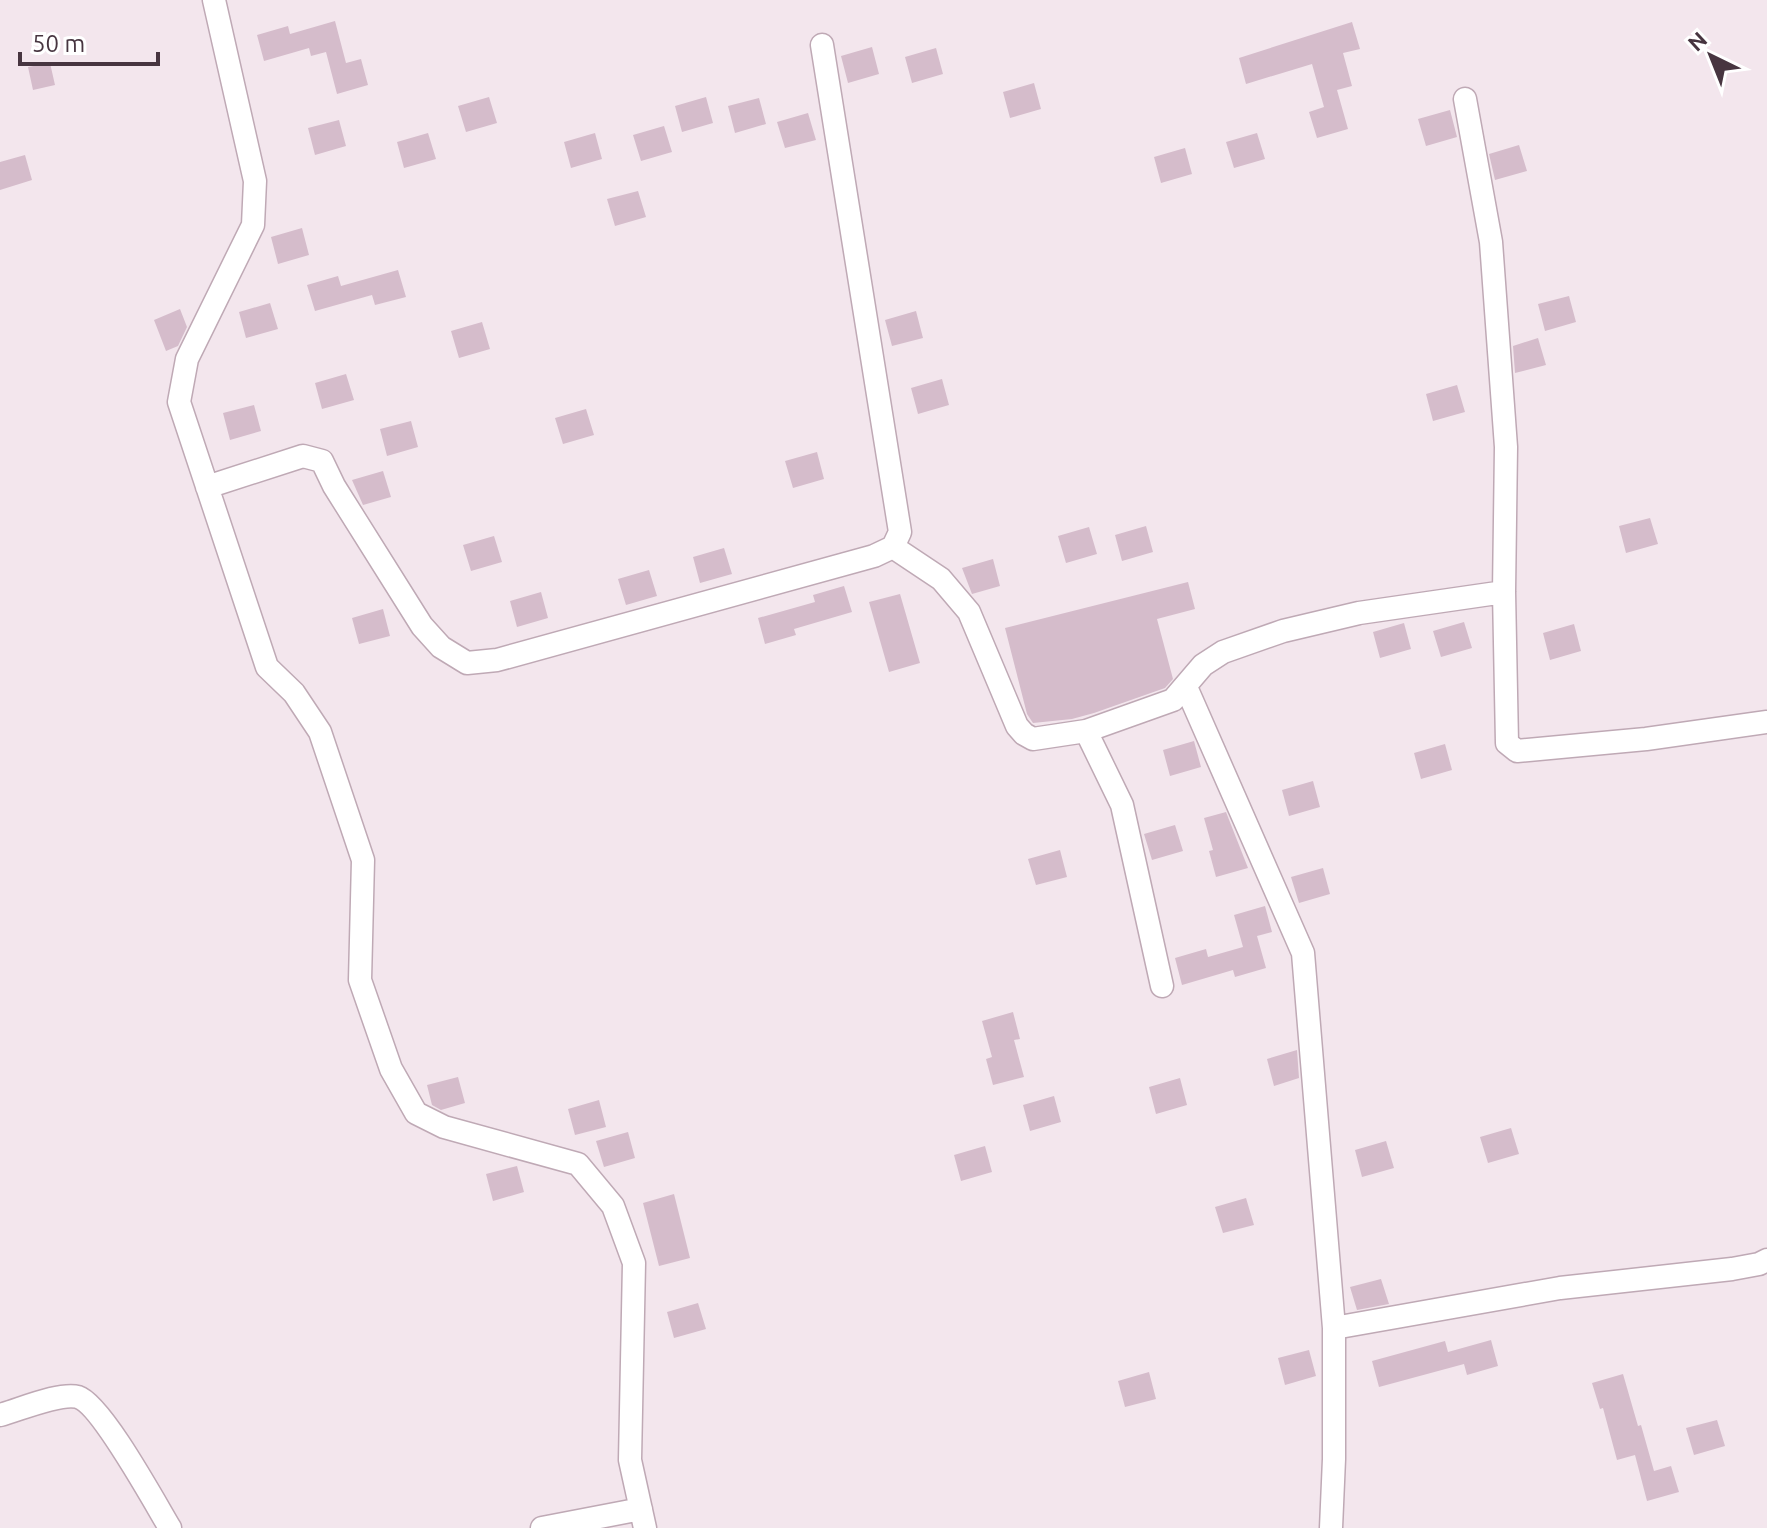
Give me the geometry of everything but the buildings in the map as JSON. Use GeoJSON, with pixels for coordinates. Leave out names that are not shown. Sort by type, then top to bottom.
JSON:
{"type":"FeatureCollection","features":[{"type":"Feature","properties":{"kind":"street"},"geometry":{"type":"LineString","coordinates":[[214,0],[255,181],[253,225],[187,359],[179,402],[267,667],[294,693],[320,732],[363,860],[360,980],[391,1069],[416,1113],[444,1127],[578,1164],[613,1206],[634,1263],[630,1460],[643,1518],[542,1528]]}},
{"type":"Feature","properties":{"kind":"street"},"geometry":{"type":"LineString","coordinates":[[207,487],[303,456],[322,461],[334,486],[422,626],[441,647],[467,663],[497,660],[874,556],[893,547],[900,532],[822,45]]}},
{"type":"Feature","properties":{"kind":"street"},"geometry":{"type":"LineString","coordinates":[[1465,99],[1491,242],[1506,447],[1504,592],[1507,743],[1517,751],[1646,739],[1767,722]]}},
{"type":"Feature","properties":{"kind":"street"},"geometry":{"type":"LineString","coordinates":[[893,547],[941,579],[969,612],[1017,726],[1033,739],[1086,731],[1173,700],[1203,665],[1223,652],[1283,631],[1359,613],[1504,592]]}},
{"type":"Feature","properties":{"kind":"street"},"geometry":{"type":"LineString","coordinates":[[1186,687],[1303,953],[1334,1328],[1331,1528]]}},
{"type":"Feature","properties":{"kind":"street"},"geometry":{"type":"LineString","coordinates":[[1086,731],[1122,805],[1162,986]]}},
{"type":"Feature","properties":{"kind":"street"},"geometry":{"type":"LineString","coordinates":[[1334,1328],[1560,1288],[1732,1269],[1767,1260]]}},
{"type":"Feature","properties":{"kind":"street"},"geometry":{"type":"LineString","coordinates":[[0,1415],[61,1397],[79,1397],[99,1414],[170,1528]]}}]}
